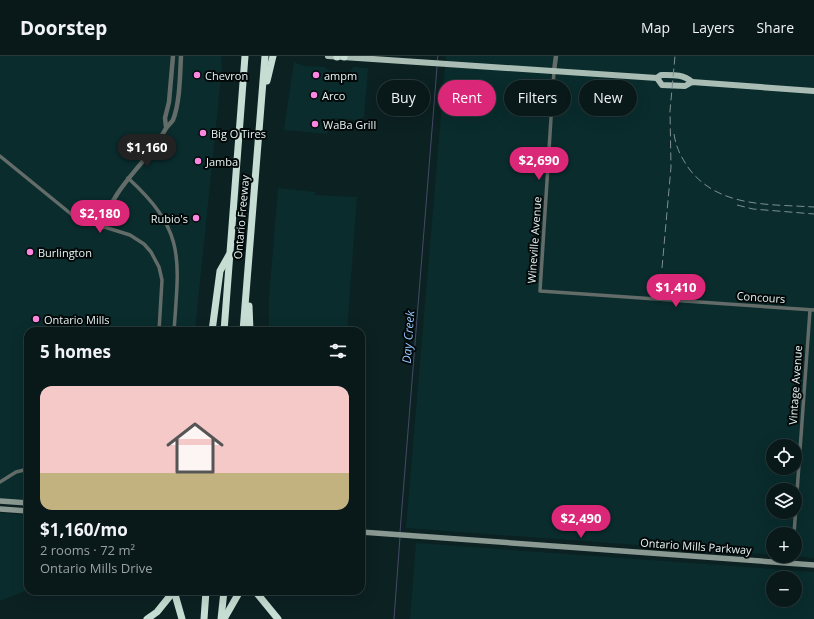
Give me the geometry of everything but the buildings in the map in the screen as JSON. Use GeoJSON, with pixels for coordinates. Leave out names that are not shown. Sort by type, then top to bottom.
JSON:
{"type":"FeatureCollection","features":[{"type":"Feature","properties":{"kind":"highway","name":"Ontario Freeway"},"geometry":{"type":"LineString","coordinates":[[224,327],[245,56]]}},
{"type":"Feature","properties":{"kind":"highway","name":"Ontario Freeway"},"geometry":{"type":"LineString","coordinates":[[243,327],[262,102],[268,68],[265,56]]}},
{"type":"Feature","properties":{"kind":"highway"},"geometry":{"type":"LineString","coordinates":[[268,68],[273,56]]}},
{"type":"Feature","properties":{"kind":"highway"},"geometry":{"type":"LineString","coordinates":[[213,327],[220,271],[230,253]]}},
{"type":"Feature","properties":{"kind":"highway"},"geometry":{"type":"LineString","coordinates":[[248,272],[250,327]]}},
{"type":"Feature","properties":{"kind":"highway"},"geometry":{"type":"LineString","coordinates":[[147,619],[157,612],[171,595]]}},
{"type":"Feature","properties":{"kind":"highway"},"geometry":{"type":"LineString","coordinates":[[175,595],[182,619]]}},
{"type":"Feature","properties":{"kind":"highway"},"geometry":{"type":"LineString","coordinates":[[204,619],[206,595]]}},
{"type":"Feature","properties":{"kind":"highway"},"geometry":{"type":"LineString","coordinates":[[222,619],[224,595]]}},
{"type":"Feature","properties":{"kind":"highway"},"geometry":{"type":"LineString","coordinates":[[222,619],[237,595]]}},
{"type":"Feature","properties":{"kind":"highway"},"geometry":{"type":"LineString","coordinates":[[258,595],[278,619]]}},
{"type":"Feature","properties":{"kind":"main road"},"geometry":{"type":"LineString","coordinates":[[328,56],[657,78],[661,75],[685,76],[692,82]]}},
{"type":"Feature","properties":{"kind":"main road"},"geometry":{"type":"LineString","coordinates":[[657,78],[662,85],[684,86],[692,82],[814,91]]}},
{"type":"Feature","properties":{"kind":"main road"},"geometry":{"type":"LineString","coordinates":[[0,502],[24,503]]}},
{"type":"Feature","properties":{"kind":"main road"},"geometry":{"type":"LineString","coordinates":[[0,508],[24,511]]}},
{"type":"Feature","properties":{"kind":"main road","name":"Ontario Mills Parkway"},"geometry":{"type":"LineString","coordinates":[[365,532],[766,561]]}},
{"type":"Feature","properties":{"kind":"main road","name":"Ontario Mills Parkway"},"geometry":{"type":"LineString","coordinates":[[791,563],[814,565]]}},
{"type":"Feature","properties":{"kind":"street"},"geometry":{"type":"LineString","coordinates":[[166,128],[165,118],[170,92],[173,56]]}},
{"type":"Feature","properties":{"kind":"street"},"geometry":{"type":"LineString","coordinates":[[103,227],[113,199],[161,138],[172,120],[176,106],[181,56]]}},
{"type":"Feature","properties":{"kind":"street"},"geometry":{"type":"LineString","coordinates":[[554,71],[556,56]]}},
{"type":"Feature","properties":{"kind":"street","name":"Wineville Avenue"},"geometry":{"type":"LineString","coordinates":[[540,291],[554,71]]}},
{"type":"Feature","properties":{"kind":"street"},"geometry":{"type":"LineString","coordinates":[[0,156],[76,218],[134,237],[144,244],[156,258],[161,272],[162,284],[159,327]]}},
{"type":"Feature","properties":{"kind":"street"},"geometry":{"type":"LineString","coordinates":[[128,178],[157,207],[173,239],[178,269],[174,327]]}},
{"type":"Feature","properties":{"kind":"street","name":"Concours"},"geometry":{"type":"LineString","coordinates":[[540,291],[812,310]]}},
{"type":"Feature","properties":{"kind":"street","name":"Vintage Avenue"},"geometry":{"type":"LineString","coordinates":[[795,527],[812,310]]}},
{"type":"Feature","properties":{"kind":"street"},"geometry":{"type":"LineString","coordinates":[[0,482],[16,472],[24,470]]}},
{"type":"Feature","properties":{"kind":"shaded area","name":"Ontario Mills"},"geometry":{"type":"Polygon","coordinates":[[[0,56],[221,56],[222,67],[195,327],[24,327],[24,502],[0,499],[0,56]]]}},
{"type":"Feature","properties":{"kind":"shaded area"},"geometry":{"type":"Polygon","coordinates":[[[446,56],[814,56],[814,558],[802,557],[802,527],[766,527],[766,554],[406,528],[441,116],[496,116],[496,80],[444,80],[446,56]]]}},
{"type":"Feature","properties":{"kind":"shaded area"},"geometry":{"type":"Polygon","coordinates":[[[294,62],[304,66],[324,67],[329,71],[349,72],[354,67],[368,68],[364,117],[358,120],[333,118],[327,134],[284,130],[294,62]]]}},
{"type":"Feature","properties":{"kind":"shaded area"},"geometry":{"type":"Polygon","coordinates":[[[278,188],[315,192],[315,195],[357,197],[347,327],[269,327],[269,298],[278,188]]]}},
{"type":"Feature","properties":{"kind":"shaded area"},"geometry":{"type":"Polygon","coordinates":[[[0,513],[24,515],[24,592],[0,601],[0,513]]]}},
{"type":"Feature","properties":{"kind":"shaded area"},"geometry":{"type":"Polygon","coordinates":[[[416,543],[800,571],[766,571],[766,607],[802,607],[802,571],[814,572],[814,619],[410,619],[416,543]]]}},
{"type":"Feature","properties":{"kind":"waterway","name":"Day Creek"},"geometry":{"type":"LineString","coordinates":[[437,61],[438,56]]}},
{"type":"Feature","properties":{"kind":"waterway","name":"Day Creek"},"geometry":{"type":"LineString","coordinates":[[400,532],[437,67]]}},
{"type":"Feature","properties":{"kind":"waterway","name":"Day Creek"},"geometry":{"type":"LineString","coordinates":[[394,619],[400,537]]}},
{"type":"Feature","properties":{"kind":"railway"},"geometry":{"type":"LineString","coordinates":[[662,268],[671,167],[670,111],[675,56]]}},
{"type":"Feature","properties":{"kind":"railway"},"geometry":{"type":"LineString","coordinates":[[674,134],[676,144],[684,162],[702,182],[716,191],[731,198],[747,202],[814,207]]}},
{"type":"Feature","properties":{"kind":"railway"},"geometry":{"type":"LineString","coordinates":[[737,205],[753,209],[814,214]]}},
{"type":"Feature","properties":{"kind":"place","name":"Chevron"},"geometry":{"type":"Point","coordinates":[197,75]}},
{"type":"Feature","properties":{"kind":"place","name":"ampm"},"geometry":{"type":"Point","coordinates":[316,75]}},
{"type":"Feature","properties":{"kind":"place","name":"Arco"},"geometry":{"type":"Point","coordinates":[314,95]}},
{"type":"Feature","properties":{"kind":"place","name":"WaBa Grill"},"geometry":{"type":"Point","coordinates":[315,124]}},
{"type":"Feature","properties":{"kind":"place","name":"Big O Tires"},"geometry":{"type":"Point","coordinates":[203,133]}},
{"type":"Feature","properties":{"kind":"place","name":"Jamba"},"geometry":{"type":"Point","coordinates":[198,161]}},
{"type":"Feature","properties":{"kind":"place","name":"Rubio's"},"geometry":{"type":"Point","coordinates":[196,218]}},
{"type":"Feature","properties":{"kind":"place","name":"Burlington"},"geometry":{"type":"Point","coordinates":[30,252]}},
{"type":"Feature","properties":{"kind":"place","name":"Ontario Mills"},"geometry":{"type":"Point","coordinates":[36,319]}}]}
